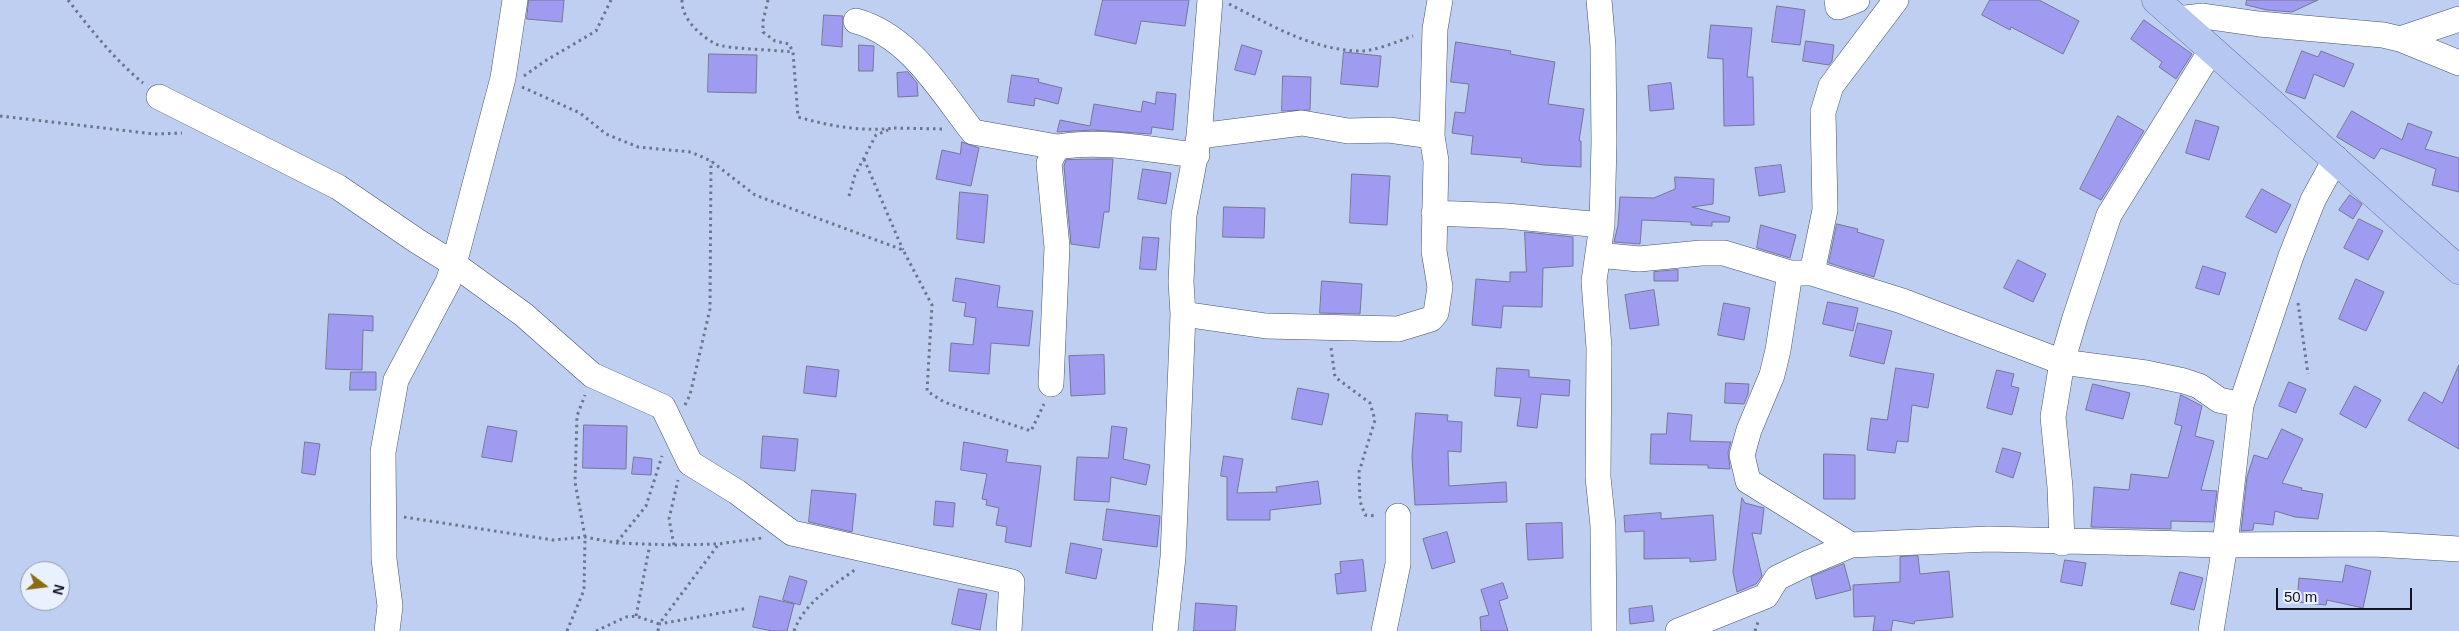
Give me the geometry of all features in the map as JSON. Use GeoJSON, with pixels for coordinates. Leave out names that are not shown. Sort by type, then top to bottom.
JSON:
{"type":"FeatureCollection","features":[{"type":"Feature","properties":{"kind":"main road"},"geometry":{"type":"LineString","coordinates":[[2156,0],[2458,266]]}},
{"type":"Feature","properties":{"kind":"street"},"geometry":{"type":"LineString","coordinates":[[387,631],[390,606],[384,559],[382,513],[383,452],[396,380],[448,282],[454,264],[509,81],[515,0]]}},
{"type":"Feature","properties":{"kind":"street"},"geometry":{"type":"LineString","coordinates":[[1165,631],[1174,556],[1183,314],[1181,282],[1184,215],[1198,145],[1210,0]]}},
{"type":"Feature","properties":{"kind":"street"},"geometry":{"type":"LineString","coordinates":[[1183,314],[1266,326],[1398,329],[1430,319],[1436,312],[1440,287],[1434,251],[1436,161],[1432,136],[1435,29],[1440,0]]}},
{"type":"Feature","properties":{"kind":"street"},"geometry":{"type":"LineString","coordinates":[[1599,0],[1603,46],[1604,142],[1602,225],[1594,281],[1599,356],[1598,477],[1602,526],[1604,631]]}},
{"type":"Feature","properties":{"kind":"street"},"geometry":{"type":"LineString","coordinates":[[1837,0],[1838,7],[1857,0]]}},
{"type":"Feature","properties":{"kind":"street"},"geometry":{"type":"LineString","coordinates":[[1852,546],[1748,481],[1742,455],[1749,430],[1772,375],[1801,273],[1825,210],[1823,112],[1831,86],[1896,0]]}},
{"type":"Feature","properties":{"kind":"street"},"geometry":{"type":"LineString","coordinates":[[2177,19],[2203,16],[2259,24],[2383,34],[2459,63]]}},
{"type":"Feature","properties":{"kind":"street"},"geometry":{"type":"LineString","coordinates":[[2400,39],[2459,19]]}},
{"type":"Feature","properties":{"kind":"street"},"geometry":{"type":"LineString","coordinates":[[856,21],[873,26],[905,47],[973,132],[1057,147],[1075,144],[1198,145],[1302,123],[1348,131],[1389,130],[1432,136]]}},
{"type":"Feature","properties":{"kind":"street"},"geometry":{"type":"LineString","coordinates":[[2062,542],[2060,487],[2053,417],[2062,362],[2108,216],[2212,49]]}},
{"type":"Feature","properties":{"kind":"street"},"geometry":{"type":"LineString","coordinates":[[159,96],[338,187],[454,264],[524,315],[592,375],[664,407],[690,463],[737,492],[792,533],[1012,582],[1009,631]]}},
{"type":"Feature","properties":{"kind":"street"},"geometry":{"type":"LineString","coordinates":[[1051,384],[1057,247],[1049,163],[1057,147]]}},
{"type":"Feature","properties":{"kind":"street"},"geometry":{"type":"LineString","coordinates":[[2211,631],[2226,545],[2241,405],[2291,256],[2313,200],[2336,158]]}},
{"type":"Feature","properties":{"kind":"street"},"geometry":{"type":"LineString","coordinates":[[1434,213],[1506,216],[1602,225]]}},
{"type":"Feature","properties":{"kind":"street"},"geometry":{"type":"LineString","coordinates":[[1598,255],[1639,259],[1701,253],[1724,253],[1902,301],[2062,362],[2146,373],[2184,381],[2199,386],[2219,400],[2241,405]]}},
{"type":"Feature","properties":{"kind":"street"},"geometry":{"type":"LineString","coordinates":[[1384,631],[1398,564],[1398,516]]}},
{"type":"Feature","properties":{"kind":"street"},"geometry":{"type":"LineString","coordinates":[[1678,631],[1766,596],[1777,578],[1808,562],[1852,546],[1989,539],[2226,545],[2374,544],[2459,549]]}},
{"type":"Feature","properties":{"kind":"path"},"geometry":{"type":"LineString","coordinates":[[68,0],[127,70],[159,96]]}},
{"type":"Feature","properties":{"kind":"path"},"geometry":{"type":"LineString","coordinates":[[509,81],[596,31],[611,0]]}},
{"type":"Feature","properties":{"kind":"path"},"geometry":{"type":"LineString","coordinates":[[682,0],[682,9],[692,25],[716,44],[793,52]]}},
{"type":"Feature","properties":{"kind":"path"},"geometry":{"type":"LineString","coordinates":[[768,0],[762,21],[763,32],[775,41],[789,44],[793,52],[798,117],[834,127],[973,132]]}},
{"type":"Feature","properties":{"kind":"path"},"geometry":{"type":"LineString","coordinates":[[1222,0],[1303,42],[1360,52],[1435,29]]}},
{"type":"Feature","properties":{"kind":"path"},"geometry":{"type":"LineString","coordinates":[[509,81],[580,113],[606,134],[638,147],[691,152],[711,161],[756,195],[903,250]]}},
{"type":"Feature","properties":{"kind":"path"},"geometry":{"type":"LineString","coordinates":[[0,116],[154,134],[192,133]]}},
{"type":"Feature","properties":{"kind":"path"},"geometry":{"type":"LineString","coordinates":[[849,196],[855,175],[876,135],[895,128]]}},
{"type":"Feature","properties":{"kind":"path"},"geometry":{"type":"LineString","coordinates":[[864,159],[903,250],[932,305],[928,391],[944,402],[1031,431],[1039,418],[1051,384]]}},
{"type":"Feature","properties":{"kind":"path"},"geometry":{"type":"LineString","coordinates":[[617,543],[646,506],[673,427],[690,395],[710,309],[711,161]]}},
{"type":"Feature","properties":{"kind":"path"},"geometry":{"type":"LineString","coordinates":[[2297,295],[2308,374]]}},
{"type":"Feature","properties":{"kind":"path"},"geometry":{"type":"LineString","coordinates":[[1328,327],[1335,377],[1370,403],[1375,420],[1359,472],[1360,501],[1365,516],[1398,516]]}},
{"type":"Feature","properties":{"kind":"path"},"geometry":{"type":"LineString","coordinates":[[567,631],[584,590],[585,538],[575,482],[577,416],[592,375]]}},
{"type":"Feature","properties":{"kind":"path"},"geometry":{"type":"LineString","coordinates":[[674,546],[669,519],[676,483],[690,463]]}},
{"type":"Feature","properties":{"kind":"path"},"geometry":{"type":"LineString","coordinates":[[382,513],[552,540],[585,538],[617,543],[674,546],[718,544],[792,533]]}},
{"type":"Feature","properties":{"kind":"path"},"geometry":{"type":"LineString","coordinates":[[636,616],[650,544]]}},
{"type":"Feature","properties":{"kind":"path"},"geometry":{"type":"LineString","coordinates":[[658,631],[658,624],[718,544]]}},
{"type":"Feature","properties":{"kind":"path"},"geometry":{"type":"LineString","coordinates":[[794,631],[800,617],[813,600],[878,552]]}},
{"type":"Feature","properties":{"kind":"path"},"geometry":{"type":"LineString","coordinates":[[596,631],[626,617],[636,616],[658,624],[748,608]]}},
{"type":"Feature","properties":{"kind":"building"},"geometry":{"type":"Polygon","coordinates":[[[529,0],[564,0],[562,22],[527,19],[529,0]]]}},
{"type":"Feature","properties":{"kind":"building"},"geometry":{"type":"Polygon","coordinates":[[[1103,0],[1189,0],[1185,26],[1141,21],[1136,44],[1095,35],[1103,0]]]}},
{"type":"Feature","properties":{"kind":"building"},"geometry":{"type":"Polygon","coordinates":[[[1990,0],[2039,0],[2079,21],[2063,54],[2011,27],[2010,30],[1982,15],[1990,0]]]}},
{"type":"Feature","properties":{"kind":"building"},"geometry":{"type":"Polygon","coordinates":[[[2247,0],[2318,0],[2292,12],[2267,10],[2246,5],[2247,0]]]}},
{"type":"Feature","properties":{"kind":"building"},"geometry":{"type":"Polygon","coordinates":[[[1777,6],[1805,10],[1800,45],[1772,42],[1777,6]]]}},
{"type":"Feature","properties":{"kind":"building"},"geometry":{"type":"Polygon","coordinates":[[[824,15],[843,16],[842,47],[822,45],[824,15]]]}},
{"type":"Feature","properties":{"kind":"building"},"geometry":{"type":"Polygon","coordinates":[[[2144,20],[2192,54],[2176,79],[2159,67],[2162,62],[2131,39],[2144,20]]]}},
{"type":"Feature","properties":{"kind":"building"},"geometry":{"type":"Polygon","coordinates":[[[1711,25],[1752,28],[1747,77],[1753,77],[1754,125],[1724,126],[1723,59],[1708,58],[1711,25]]]}},
{"type":"Feature","properties":{"kind":"building"},"geometry":{"type":"Polygon","coordinates":[[[1806,41],[1834,45],[1832,61],[1829,65],[1803,61],[1806,41]]]}},
{"type":"Feature","properties":{"kind":"building"},"geometry":{"type":"Polygon","coordinates":[[[1456,42],[1511,51],[1510,54],[1555,62],[1548,104],[1584,109],[1579,141],[1581,141],[1581,167],[1544,165],[1521,162],[1522,158],[1471,154],[1473,136],[1452,133],[1455,112],[1465,113],[1469,84],[1451,82],[1456,42]]]}},
{"type":"Feature","properties":{"kind":"building"},"geometry":{"type":"Polygon","coordinates":[[[859,45],[874,46],[873,71],[859,71],[859,45]]]}},
{"type":"Feature","properties":{"kind":"building"},"geometry":{"type":"Polygon","coordinates":[[[1242,45],[1262,51],[1255,75],[1235,70],[1242,45]]]}},
{"type":"Feature","properties":{"kind":"building"},"geometry":{"type":"Polygon","coordinates":[[[2302,51],[2318,57],[2321,51],[2354,64],[2344,87],[2314,74],[2305,99],[2286,92],[2302,51]]]}},
{"type":"Feature","properties":{"kind":"building"},"geometry":{"type":"Polygon","coordinates":[[[1344,52],[1381,56],[1378,87],[1341,84],[1344,52]]]}},
{"type":"Feature","properties":{"kind":"building"},"geometry":{"type":"Polygon","coordinates":[[[709,54],[757,55],[756,93],[708,92],[709,54]]]}},
{"type":"Feature","properties":{"kind":"building"},"geometry":{"type":"Polygon","coordinates":[[[908,72],[917,83],[918,96],[898,97],[897,73],[908,72]]]}},
{"type":"Feature","properties":{"kind":"building"},"geometry":{"type":"Polygon","coordinates":[[[1012,75],[1039,79],[1038,82],[1062,88],[1058,104],[1035,98],[1034,106],[1008,102],[1012,75]]]}},
{"type":"Feature","properties":{"kind":"building"},"geometry":{"type":"Polygon","coordinates":[[[1283,76],[1311,77],[1310,110],[1282,111],[1283,76]]]}},
{"type":"Feature","properties":{"kind":"building"},"geometry":{"type":"Polygon","coordinates":[[[1671,83],[1674,109],[1650,111],[1648,86],[1671,83]]]}},
{"type":"Feature","properties":{"kind":"building"},"geometry":{"type":"Polygon","coordinates":[[[1157,92],[1176,94],[1173,130],[1152,127],[1151,134],[1093,130],[1057,132],[1060,120],[1090,126],[1094,104],[1141,112],[1143,101],[1155,104],[1157,92]]]}},
{"type":"Feature","properties":{"kind":"building"},"geometry":{"type":"Polygon","coordinates":[[[2352,111],[2402,140],[2408,123],[2432,132],[2425,149],[2459,158],[2459,192],[2432,185],[2436,169],[2381,148],[2374,159],[2337,137],[2352,111]]]}},
{"type":"Feature","properties":{"kind":"building"},"geometry":{"type":"Polygon","coordinates":[[[2118,116],[2144,131],[2101,200],[2080,189],[2118,116]]]}},
{"type":"Feature","properties":{"kind":"building"},"geometry":{"type":"Polygon","coordinates":[[[2196,120],[2219,127],[2209,160],[2186,153],[2196,120]]]}},
{"type":"Feature","properties":{"kind":"building"},"geometry":{"type":"Polygon","coordinates":[[[962,142],[979,148],[971,186],[936,179],[942,150],[960,154],[962,142]]]}},
{"type":"Feature","properties":{"kind":"building"},"geometry":{"type":"Polygon","coordinates":[[[1113,159],[1109,212],[1104,212],[1099,248],[1071,244],[1064,166],[1066,160],[1113,159]]]}},
{"type":"Feature","properties":{"kind":"building"},"geometry":{"type":"Polygon","coordinates":[[[1781,165],[1785,192],[1759,196],[1755,168],[1781,165]]]}},
{"type":"Feature","properties":{"kind":"building"},"geometry":{"type":"Polygon","coordinates":[[[1143,169],[1171,173],[1166,204],[1138,199],[1143,169]]]}},
{"type":"Feature","properties":{"kind":"building"},"geometry":{"type":"Polygon","coordinates":[[[1352,174],[1390,176],[1387,225],[1350,223],[1352,174]]]}},
{"type":"Feature","properties":{"kind":"building"},"geometry":{"type":"Polygon","coordinates":[[[1675,177],[1714,179],[1713,204],[1692,207],[1730,217],[1729,222],[1712,222],[1712,226],[1691,225],[1691,222],[1642,220],[1640,244],[1614,242],[1618,225],[1620,197],[1654,198],[1675,189],[1675,177]]]}},
{"type":"Feature","properties":{"kind":"building"},"geometry":{"type":"Polygon","coordinates":[[[2262,189],[2291,205],[2276,233],[2246,217],[2262,189]]]}},
{"type":"Feature","properties":{"kind":"building"},"geometry":{"type":"Polygon","coordinates":[[[960,192],[988,195],[984,243],[957,239],[960,192]]]}},
{"type":"Feature","properties":{"kind":"building"},"geometry":{"type":"Polygon","coordinates":[[[2350,195],[2362,204],[2353,219],[2339,210],[2350,195]]]}},
{"type":"Feature","properties":{"kind":"building"},"geometry":{"type":"Polygon","coordinates":[[[1224,207],[1265,208],[1264,238],[1223,237],[1224,207]]]}},
{"type":"Feature","properties":{"kind":"building"},"geometry":{"type":"Polygon","coordinates":[[[2359,219],[2383,231],[2368,260],[2344,248],[2359,219]]]}},
{"type":"Feature","properties":{"kind":"building"},"geometry":{"type":"Polygon","coordinates":[[[1837,224],[1858,229],[1857,232],[1884,240],[1874,277],[1829,263],[1837,224]]]}},
{"type":"Feature","properties":{"kind":"building"},"geometry":{"type":"Polygon","coordinates":[[[1761,225],[1796,235],[1790,258],[1757,248],[1761,225]]]}},
{"type":"Feature","properties":{"kind":"building"},"geometry":{"type":"Polygon","coordinates":[[[1525,232],[1573,237],[1573,266],[1543,268],[1542,307],[1503,306],[1501,328],[1472,325],[1476,279],[1510,282],[1510,272],[1526,272],[1525,232]]]}},
{"type":"Feature","properties":{"kind":"building"},"geometry":{"type":"Polygon","coordinates":[[[1143,237],[1159,238],[1156,270],[1140,269],[1143,237]]]}},
{"type":"Feature","properties":{"kind":"building"},"geometry":{"type":"Polygon","coordinates":[[[2018,260],[2046,274],[2033,302],[2004,288],[2018,260]]]}},
{"type":"Feature","properties":{"kind":"building"},"geometry":{"type":"Polygon","coordinates":[[[2203,266],[2226,273],[2219,295],[2196,288],[2203,266]]]}},
{"type":"Feature","properties":{"kind":"building"},"geometry":{"type":"Polygon","coordinates":[[[1678,270],[1678,281],[1654,281],[1654,272],[1678,270]]]}},
{"type":"Feature","properties":{"kind":"building"},"geometry":{"type":"Polygon","coordinates":[[[956,278],[1000,286],[997,307],[1033,311],[1029,346],[991,343],[989,374],[949,371],[951,343],[973,345],[976,318],[964,316],[966,303],[953,301],[956,278]]]}},
{"type":"Feature","properties":{"kind":"building"},"geometry":{"type":"Polygon","coordinates":[[[2356,279],[2384,292],[2366,331],[2339,319],[2356,279]]]}},
{"type":"Feature","properties":{"kind":"building"},"geometry":{"type":"Polygon","coordinates":[[[1322,281],[1362,284],[1360,314],[1320,313],[1322,281]]]}},
{"type":"Feature","properties":{"kind":"building"},"geometry":{"type":"Polygon","coordinates":[[[1654,290],[1659,325],[1630,329],[1625,295],[1654,290]]]}},
{"type":"Feature","properties":{"kind":"building"},"geometry":{"type":"Polygon","coordinates":[[[1828,302],[1858,308],[1853,331],[1823,324],[1828,302]]]}},
{"type":"Feature","properties":{"kind":"building"},"geometry":{"type":"Polygon","coordinates":[[[1724,303],[1750,308],[1744,340],[1718,335],[1724,303]]]}},
{"type":"Feature","properties":{"kind":"building"},"geometry":{"type":"Polygon","coordinates":[[[329,314],[373,316],[373,331],[363,330],[362,370],[326,369],[329,314]]]}},
{"type":"Feature","properties":{"kind":"building"},"geometry":{"type":"Polygon","coordinates":[[[1858,323],[1892,331],[1884,364],[1850,356],[1858,323]]]}},
{"type":"Feature","properties":{"kind":"building"},"geometry":{"type":"Polygon","coordinates":[[[1104,355],[1105,394],[1071,396],[1069,356],[1104,355]]]}},
{"type":"Feature","properties":{"kind":"building"},"geometry":{"type":"Polygon","coordinates":[[[2459,365],[2459,449],[2408,420],[2424,392],[2442,403],[2459,365]]]}},
{"type":"Feature","properties":{"kind":"building"},"geometry":{"type":"Polygon","coordinates":[[[807,366],[839,370],[836,397],[804,393],[807,366]]]}},
{"type":"Feature","properties":{"kind":"building"},"geometry":{"type":"Polygon","coordinates":[[[1497,368],[1529,370],[1529,377],[1570,380],[1569,396],[1541,394],[1537,428],[1517,426],[1521,398],[1495,396],[1497,368]]]}},
{"type":"Feature","properties":{"kind":"building"},"geometry":{"type":"Polygon","coordinates":[[[1896,368],[1934,374],[1928,408],[1912,405],[1908,442],[1897,441],[1895,453],[1867,450],[1871,418],[1887,420],[1896,368]]]}},
{"type":"Feature","properties":{"kind":"building"},"geometry":{"type":"Polygon","coordinates":[[[1997,370],[2014,374],[2011,386],[2019,388],[2012,415],[1987,408],[1997,370]]]}},
{"type":"Feature","properties":{"kind":"building"},"geometry":{"type":"Polygon","coordinates":[[[351,372],[376,372],[376,390],[350,390],[351,372]]]}},
{"type":"Feature","properties":{"kind":"building"},"geometry":{"type":"Polygon","coordinates":[[[2289,382],[2306,389],[2296,413],[2279,406],[2289,382]]]}},
{"type":"Feature","properties":{"kind":"building"},"geometry":{"type":"Polygon","coordinates":[[[1726,383],[1749,384],[1744,404],[1725,403],[1726,383]]]}},
{"type":"Feature","properties":{"kind":"building"},"geometry":{"type":"Polygon","coordinates":[[[2093,384],[2130,393],[2123,419],[2086,410],[2093,384]]]}},
{"type":"Feature","properties":{"kind":"building"},"geometry":{"type":"Polygon","coordinates":[[[2355,386],[2381,400],[2366,428],[2340,414],[2355,386]]]}},
{"type":"Feature","properties":{"kind":"building"},"geometry":{"type":"Polygon","coordinates":[[[1298,388],[1329,394],[1322,425],[1292,419],[1298,388]]]}},
{"type":"Feature","properties":{"kind":"building"},"geometry":{"type":"Polygon","coordinates":[[[2181,395],[2202,406],[2195,436],[2214,441],[2201,490],[2217,491],[2213,522],[2171,521],[2171,529],[2091,527],[2094,487],[2129,490],[2131,474],[2168,478],[2182,426],[2175,424],[2181,395]]]}},
{"type":"Feature","properties":{"kind":"building"},"geometry":{"type":"Polygon","coordinates":[[[1416,413],[1448,415],[1447,421],[1462,422],[1461,452],[1448,451],[1449,486],[1506,482],[1507,502],[1415,505],[1412,457],[1416,413]]]}},
{"type":"Feature","properties":{"kind":"building"},"geometry":{"type":"Polygon","coordinates":[[[1668,413],[1692,415],[1690,441],[1731,442],[1728,452],[1730,469],[1708,468],[1708,465],[1650,464],[1651,434],[1666,434],[1668,413]]]}},
{"type":"Feature","properties":{"kind":"building"},"geometry":{"type":"Polygon","coordinates":[[[584,425],[627,426],[626,469],[583,468],[584,425]]]}},
{"type":"Feature","properties":{"kind":"building"},"geometry":{"type":"Polygon","coordinates":[[[488,426],[517,431],[512,462],[482,457],[488,426]]]}},
{"type":"Feature","properties":{"kind":"building"},"geometry":{"type":"Polygon","coordinates":[[[1112,426],[1127,428],[1123,459],[1150,465],[1146,485],[1111,477],[1109,502],[1074,500],[1077,457],[1108,458],[1112,426]]]}},
{"type":"Feature","properties":{"kind":"building"},"geometry":{"type":"Polygon","coordinates":[[[2282,429],[2303,439],[2282,483],[2302,488],[2301,490],[2323,494],[2318,519],[2295,517],[2275,511],[2273,525],[2254,523],[2253,530],[2241,531],[2247,477],[2254,455],[2267,459],[2282,429]]]}},
{"type":"Feature","properties":{"kind":"building"},"geometry":{"type":"Polygon","coordinates":[[[763,436],[798,439],[795,471],[761,468],[763,436]]]}},
{"type":"Feature","properties":{"kind":"building"},"geometry":{"type":"Polygon","coordinates":[[[305,442],[320,444],[315,475],[302,473],[305,442]]]}},
{"type":"Feature","properties":{"kind":"building"},"geometry":{"type":"Polygon","coordinates":[[[964,442],[1008,450],[1006,462],[1041,466],[1031,547],[1005,542],[1007,527],[996,525],[999,508],[986,505],[987,500],[982,499],[987,474],[961,470],[964,442]]]}},
{"type":"Feature","properties":{"kind":"building"},"geometry":{"type":"Polygon","coordinates":[[[2003,448],[2021,453],[2013,478],[1996,472],[2003,448]]]}},
{"type":"Feature","properties":{"kind":"building"},"geometry":{"type":"Polygon","coordinates":[[[1824,454],[1855,455],[1855,499],[1824,499],[1824,454]]]}},
{"type":"Feature","properties":{"kind":"building"},"geometry":{"type":"Polygon","coordinates":[[[1224,456],[1243,459],[1237,493],[1277,492],[1276,487],[1318,481],[1321,504],[1270,510],[1270,520],[1227,520],[1227,477],[1221,476],[1224,456]]]}},
{"type":"Feature","properties":{"kind":"building"},"geometry":{"type":"Polygon","coordinates":[[[634,457],[652,459],[651,475],[632,474],[634,457]]]}},
{"type":"Feature","properties":{"kind":"building"},"geometry":{"type":"Polygon","coordinates":[[[812,490],[856,494],[852,532],[809,522],[812,490]]]}},
{"type":"Feature","properties":{"kind":"building"},"geometry":{"type":"Polygon","coordinates":[[[1742,498],[1745,503],[1764,508],[1761,534],[1752,533],[1762,576],[1756,584],[1737,592],[1733,572],[1742,498]]]}},
{"type":"Feature","properties":{"kind":"building"},"geometry":{"type":"Polygon","coordinates":[[[936,501],[955,503],[953,527],[934,525],[936,501]]]}},
{"type":"Feature","properties":{"kind":"building"},"geometry":{"type":"Polygon","coordinates":[[[1107,509],[1160,516],[1157,547],[1103,540],[1107,509]]]}},
{"type":"Feature","properties":{"kind":"building"},"geometry":{"type":"Polygon","coordinates":[[[1661,513],[1661,519],[1713,515],[1716,560],[1690,562],[1690,558],[1644,559],[1644,531],[1625,532],[1624,516],[1661,513]]]}},
{"type":"Feature","properties":{"kind":"building"},"geometry":{"type":"Polygon","coordinates":[[[1562,523],[1563,558],[1528,560],[1526,524],[1562,523]]]}},
{"type":"Feature","properties":{"kind":"building"},"geometry":{"type":"Polygon","coordinates":[[[1447,532],[1455,562],[1432,569],[1423,539],[1447,532]]]}},
{"type":"Feature","properties":{"kind":"building"},"geometry":{"type":"Polygon","coordinates":[[[1071,543],[1102,549],[1096,579],[1066,573],[1071,543]]]}},
{"type":"Feature","properties":{"kind":"building"},"geometry":{"type":"Polygon","coordinates":[[[1918,556],[1920,574],[1949,571],[1953,617],[1915,621],[1914,624],[1893,620],[1891,631],[1873,631],[1875,616],[1854,617],[1853,585],[1900,582],[1900,557],[1918,556]]]}},
{"type":"Feature","properties":{"kind":"building"},"geometry":{"type":"Polygon","coordinates":[[[1363,560],[1366,591],[1337,594],[1335,574],[1341,573],[1340,562],[1363,560]]]}},
{"type":"Feature","properties":{"kind":"building"},"geometry":{"type":"Polygon","coordinates":[[[2065,560],[2086,563],[2082,586],[2061,582],[2065,560]]]}},
{"type":"Feature","properties":{"kind":"building"},"geometry":{"type":"Polygon","coordinates":[[[1844,564],[1851,590],[1816,599],[1811,577],[1844,564]]]}},
{"type":"Feature","properties":{"kind":"building"},"geometry":{"type":"Polygon","coordinates":[[[2346,565],[2371,571],[2363,608],[2327,600],[2326,605],[2297,602],[2299,578],[2342,582],[2346,565]]]}},
{"type":"Feature","properties":{"kind":"building"},"geometry":{"type":"Polygon","coordinates":[[[2180,572],[2203,578],[2194,610],[2171,604],[2180,572]]]}},
{"type":"Feature","properties":{"kind":"building"},"geometry":{"type":"Polygon","coordinates":[[[790,576],[807,581],[800,605],[783,600],[790,576]]]}},
{"type":"Feature","properties":{"kind":"building"},"geometry":{"type":"Polygon","coordinates":[[[1503,583],[1508,598],[1499,601],[1508,631],[1481,631],[1480,617],[1489,615],[1481,590],[1503,583]]]}},
{"type":"Feature","properties":{"kind":"building"},"geometry":{"type":"Polygon","coordinates":[[[959,589],[987,594],[980,630],[952,624],[959,589]]]}},
{"type":"Feature","properties":{"kind":"building"},"geometry":{"type":"Polygon","coordinates":[[[760,596],[794,604],[787,631],[772,631],[753,627],[760,596]]]}},
{"type":"Feature","properties":{"kind":"building"},"geometry":{"type":"Polygon","coordinates":[[[1196,603],[1237,606],[1235,631],[1194,631],[1196,603]]]}},
{"type":"Feature","properties":{"kind":"building"},"geometry":{"type":"Polygon","coordinates":[[[1652,606],[1654,621],[1630,624],[1629,609],[1652,606]]]}}]}
